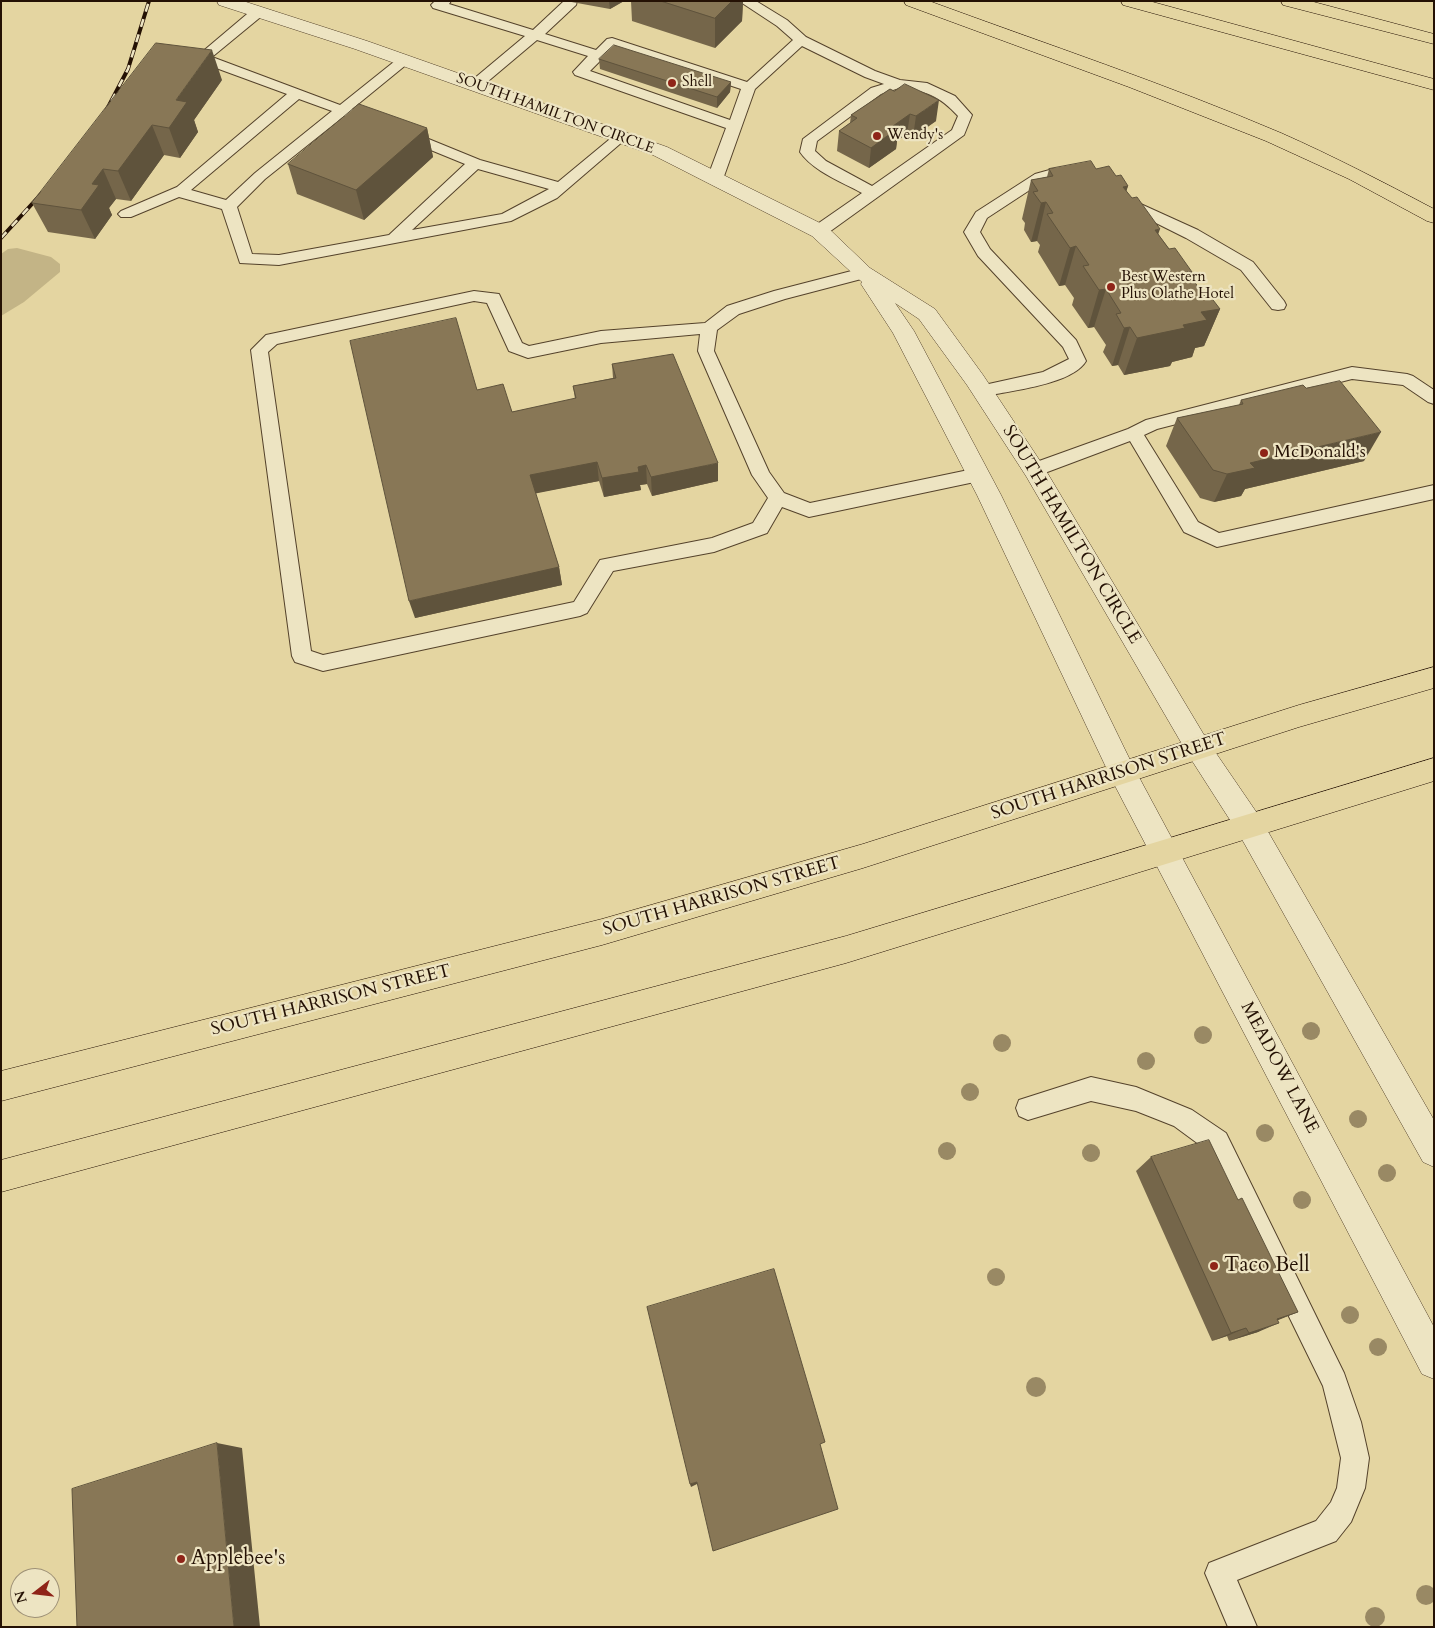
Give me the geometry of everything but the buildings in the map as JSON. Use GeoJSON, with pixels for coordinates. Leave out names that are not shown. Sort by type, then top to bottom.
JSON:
{"type":"FeatureCollection","features":[{"type":"Feature","properties":{"kind":"highway"},"geometry":{"type":"LineString","coordinates":[[912,1],[1135,83],[1273,137],[1356,176],[1434,217]]}},
{"type":"Feature","properties":{"kind":"highway"},"geometry":{"type":"LineString","coordinates":[[1129,1],[1434,85]]}},
{"type":"Feature","properties":{"kind":"highway"},"geometry":{"type":"LineString","coordinates":[[1289,1],[1434,39]]}},
{"type":"Feature","properties":{"kind":"highway","name":"SOUTH HARRISON STREET"},"geometry":{"type":"LineString","coordinates":[[1,1086],[602,932],[863,856],[1124,774],[1198,748],[1434,676]]}},
{"type":"Feature","properties":{"kind":"highway"},"geometry":{"type":"LineString","coordinates":[[1,1176],[508,1039],[760,974],[967,914],[1434,769]]}},
{"type":"Feature","properties":{"kind":"street","name":"SOUTH HAMILTON CIRCLE"},"geometry":{"type":"LineString","coordinates":[[225,1],[250,7],[404,60],[660,151],[818,231],[863,273],[927,314],[1034,470],[1198,748],[1249,825]]}},
{"type":"Feature","properties":{"kind":"street","name":"SOUTH HAMILTON CIRCLE"},"geometry":{"type":"LineString","coordinates":[[863,273],[903,331],[978,475],[1124,774]]}},
{"type":"Feature","properties":{"kind":"street","name":"MEADOW LANE"},"geometry":{"type":"LineString","coordinates":[[1124,774],[1434,1362]]}},
{"type":"Feature","properties":{"kind":"street"},"geometry":{"type":"LineString","coordinates":[[1249,825],[1434,1151]]}},
{"type":"Feature","properties":{"kind":"lane"},"geometry":{"type":"LineString","coordinates":[[444,1],[438,5],[598,55]]}},
{"type":"Feature","properties":{"kind":"lane"},"geometry":{"type":"LineString","coordinates":[[746,1],[782,23],[801,40],[870,74],[898,84],[922,86],[950,99],[965,115],[959,132],[818,231]]}},
{"type":"Feature","properties":{"kind":"lane"},"geometry":{"type":"LineString","coordinates":[[475,86],[571,2]]}},
{"type":"Feature","properties":{"kind":"lane"},"geometry":{"type":"LineString","coordinates":[[250,7],[202,58],[369,121]]}},
{"type":"Feature","properties":{"kind":"lane"},"geometry":{"type":"LineString","coordinates":[[715,179],[749,87],[801,40]]}},
{"type":"Feature","properties":{"kind":"lane"},"geometry":{"type":"LineString","coordinates":[[734,126],[692,105],[614,79],[580,72],[612,42],[637,56],[716,82],[749,87]]}},
{"type":"Feature","properties":{"kind":"lane"},"geometry":{"type":"LineString","coordinates":[[229,206],[260,176],[404,60]]}},
{"type":"Feature","properties":{"kind":"lane"},"geometry":{"type":"LineString","coordinates":[[872,193],[821,164],[807,152],[810,139],[876,90],[898,84]]}},
{"type":"Feature","properties":{"kind":"lane"},"geometry":{"type":"LineString","coordinates":[[126,214],[179,192],[297,93]]}},
{"type":"Feature","properties":{"kind":"lane"},"geometry":{"type":"LineString","coordinates":[[387,128],[476,163],[561,188]]}},
{"type":"Feature","properties":{"kind":"lane"},"geometry":{"type":"LineString","coordinates":[[229,206],[246,259],[278,260],[506,218],[552,195],[621,138]]}},
{"type":"Feature","properties":{"kind":"lane"},"geometry":{"type":"LineString","coordinates":[[394,238],[476,163]]}},
{"type":"Feature","properties":{"kind":"lane"},"geometry":{"type":"LineString","coordinates":[[981,391],[1052,376],[1072,368],[1078,361],[1070,344],[984,252],[972,232],[981,215],[1040,177],[1053,174],[1068,175],[1091,185]]}},
{"type":"Feature","properties":{"kind":"lane"},"geometry":{"type":"LineString","coordinates":[[179,192],[229,206]]}},
{"type":"Feature","properties":{"kind":"lane"},"geometry":{"type":"LineString","coordinates":[[1107,193],[1192,234],[1247,266],[1278,305]]}},
{"type":"Feature","properties":{"kind":"lane"},"geometry":{"type":"LineString","coordinates":[[778,498],[760,528],[714,544],[607,565],[580,608],[323,664],[302,656],[259,350],[272,339],[474,296],[493,298],[515,347],[528,352],[601,337],[709,328],[734,310],[780,295],[863,273]]}},
{"type":"Feature","properties":{"kind":"lane"},"geometry":{"type":"LineString","coordinates":[[709,328],[706,351],[761,475],[778,498],[809,510],[978,475]]}},
{"type":"Feature","properties":{"kind":"lane"},"geometry":{"type":"LineString","coordinates":[[1034,470],[1134,433],[1152,424],[1352,373],[1407,380],[1434,398]]}},
{"type":"Feature","properties":{"kind":"lane"},"geometry":{"type":"LineString","coordinates":[[1134,433],[1191,527],[1217,540],[1434,492]]}},
{"type":"Feature","properties":{"kind":"lane"},"geometry":{"type":"LineString","coordinates":[[1028,1108],[1091,1089],[1136,1099],[1183,1118],[1217,1142],[1335,1382],[1355,1458],[1351,1488],[1341,1512],[1326,1530],[1220,1573],[1243,1627]]}},
{"type":"Feature","properties":{"kind":"shaded area"},"geometry":{"type":"Polygon","coordinates":[[[17,248],[51,257],[60,264],[60,272],[24,302],[1,316],[1,254],[8,249],[17,248]]]}},
{"type":"Feature","properties":{"kind":"railway"},"geometry":{"type":"LineString","coordinates":[[104,115],[128,69],[149,1]]}},
{"type":"Feature","properties":{"kind":"railway"},"geometry":{"type":"LineString","coordinates":[[1,238],[42,193]]}},
{"type":"Feature","properties":{"kind":"place","name":"Shell"},"geometry":{"type":"Point","coordinates":[672,83]}},
{"type":"Feature","properties":{"kind":"place","name":"Wendy's"},"geometry":{"type":"Point","coordinates":[877,136]}},
{"type":"Feature","properties":{"kind":"place","name":"Best Western Plus Olathe Hotel"},"geometry":{"type":"Point","coordinates":[1111,287]}},
{"type":"Feature","properties":{"kind":"place","name":"McDonald's"},"geometry":{"type":"Point","coordinates":[1264,453]}},
{"type":"Feature","properties":{"kind":"place","name":"Taco Bell"},"geometry":{"type":"Point","coordinates":[1214,1266]}},
{"type":"Feature","properties":{"kind":"place","name":"Applebee's"},"geometry":{"type":"Point","coordinates":[181,1559]}}]}
